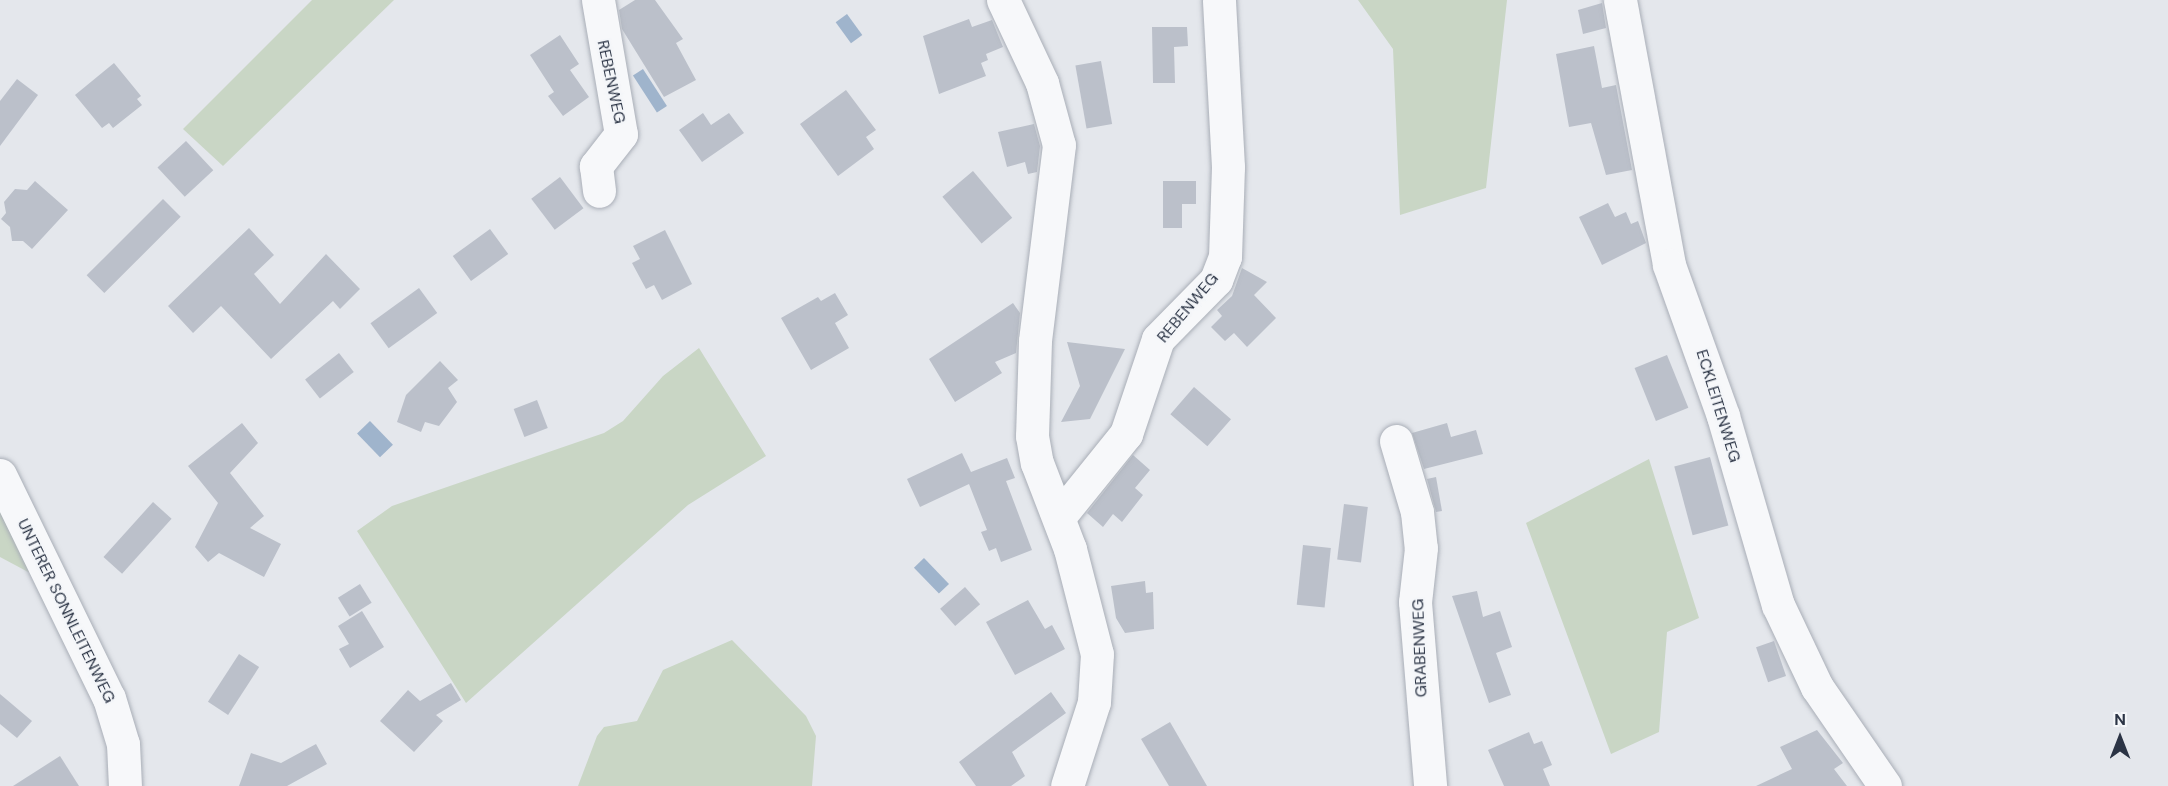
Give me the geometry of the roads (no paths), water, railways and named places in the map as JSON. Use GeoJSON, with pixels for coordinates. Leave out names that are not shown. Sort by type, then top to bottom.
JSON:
{"type":"FeatureCollection","features":[{"type":"Feature","properties":{"kind":"street","name":"REBENWEG"},"geometry":{"type":"LineString","coordinates":[[598,0],[621,134],[596,166],[599,191]]}},
{"type":"Feature","properties":{"kind":"street"},"geometry":{"type":"LineString","coordinates":[[1003,0],[1042,83],[1059,145],[1031,406],[1037,463],[1059,517],[1091,620],[1097,654],[1094,702],[1067,786]]}},
{"type":"Feature","properties":{"kind":"street","name":"REBENWEG"},"geometry":{"type":"LineString","coordinates":[[1059,517],[1126,434],[1158,339],[1216,280],[1225,257],[1228,167],[1219,0]]}},
{"type":"Feature","properties":{"kind":"street","name":"ECKLEITENWEG"},"geometry":{"type":"LineString","coordinates":[[1620,0],[1669,266],[1723,416],[1778,605],[1817,687],[1885,786]]}},
{"type":"Feature","properties":{"kind":"street","name":"GRABENWEG"},"geometry":{"type":"LineString","coordinates":[[1396,441],[1417,512],[1422,548],[1415,602],[1430,786]]}},
{"type":"Feature","properties":{"kind":"street","name":"UNTERER SONNLEITENWEG"},"geometry":{"type":"LineString","coordinates":[[0,476],[109,698],[123,744],[125,786]]}},
{"type":"Feature","properties":{"kind":"water"},"geometry":{"type":"Polygon","coordinates":[[[847,14],[862,35],[851,43],[836,22],[847,14]]]}},
{"type":"Feature","properties":{"kind":"water"},"geometry":{"type":"Polygon","coordinates":[[[643,69],[667,106],[657,112],[633,76],[643,69]]]}},
{"type":"Feature","properties":{"kind":"water"},"geometry":{"type":"Polygon","coordinates":[[[370,421],[393,445],[380,457],[357,434],[370,421]]]}},
{"type":"Feature","properties":{"kind":"water"},"geometry":{"type":"Polygon","coordinates":[[[924,558],[949,584],[939,594],[914,568],[924,558]]]}}]}
